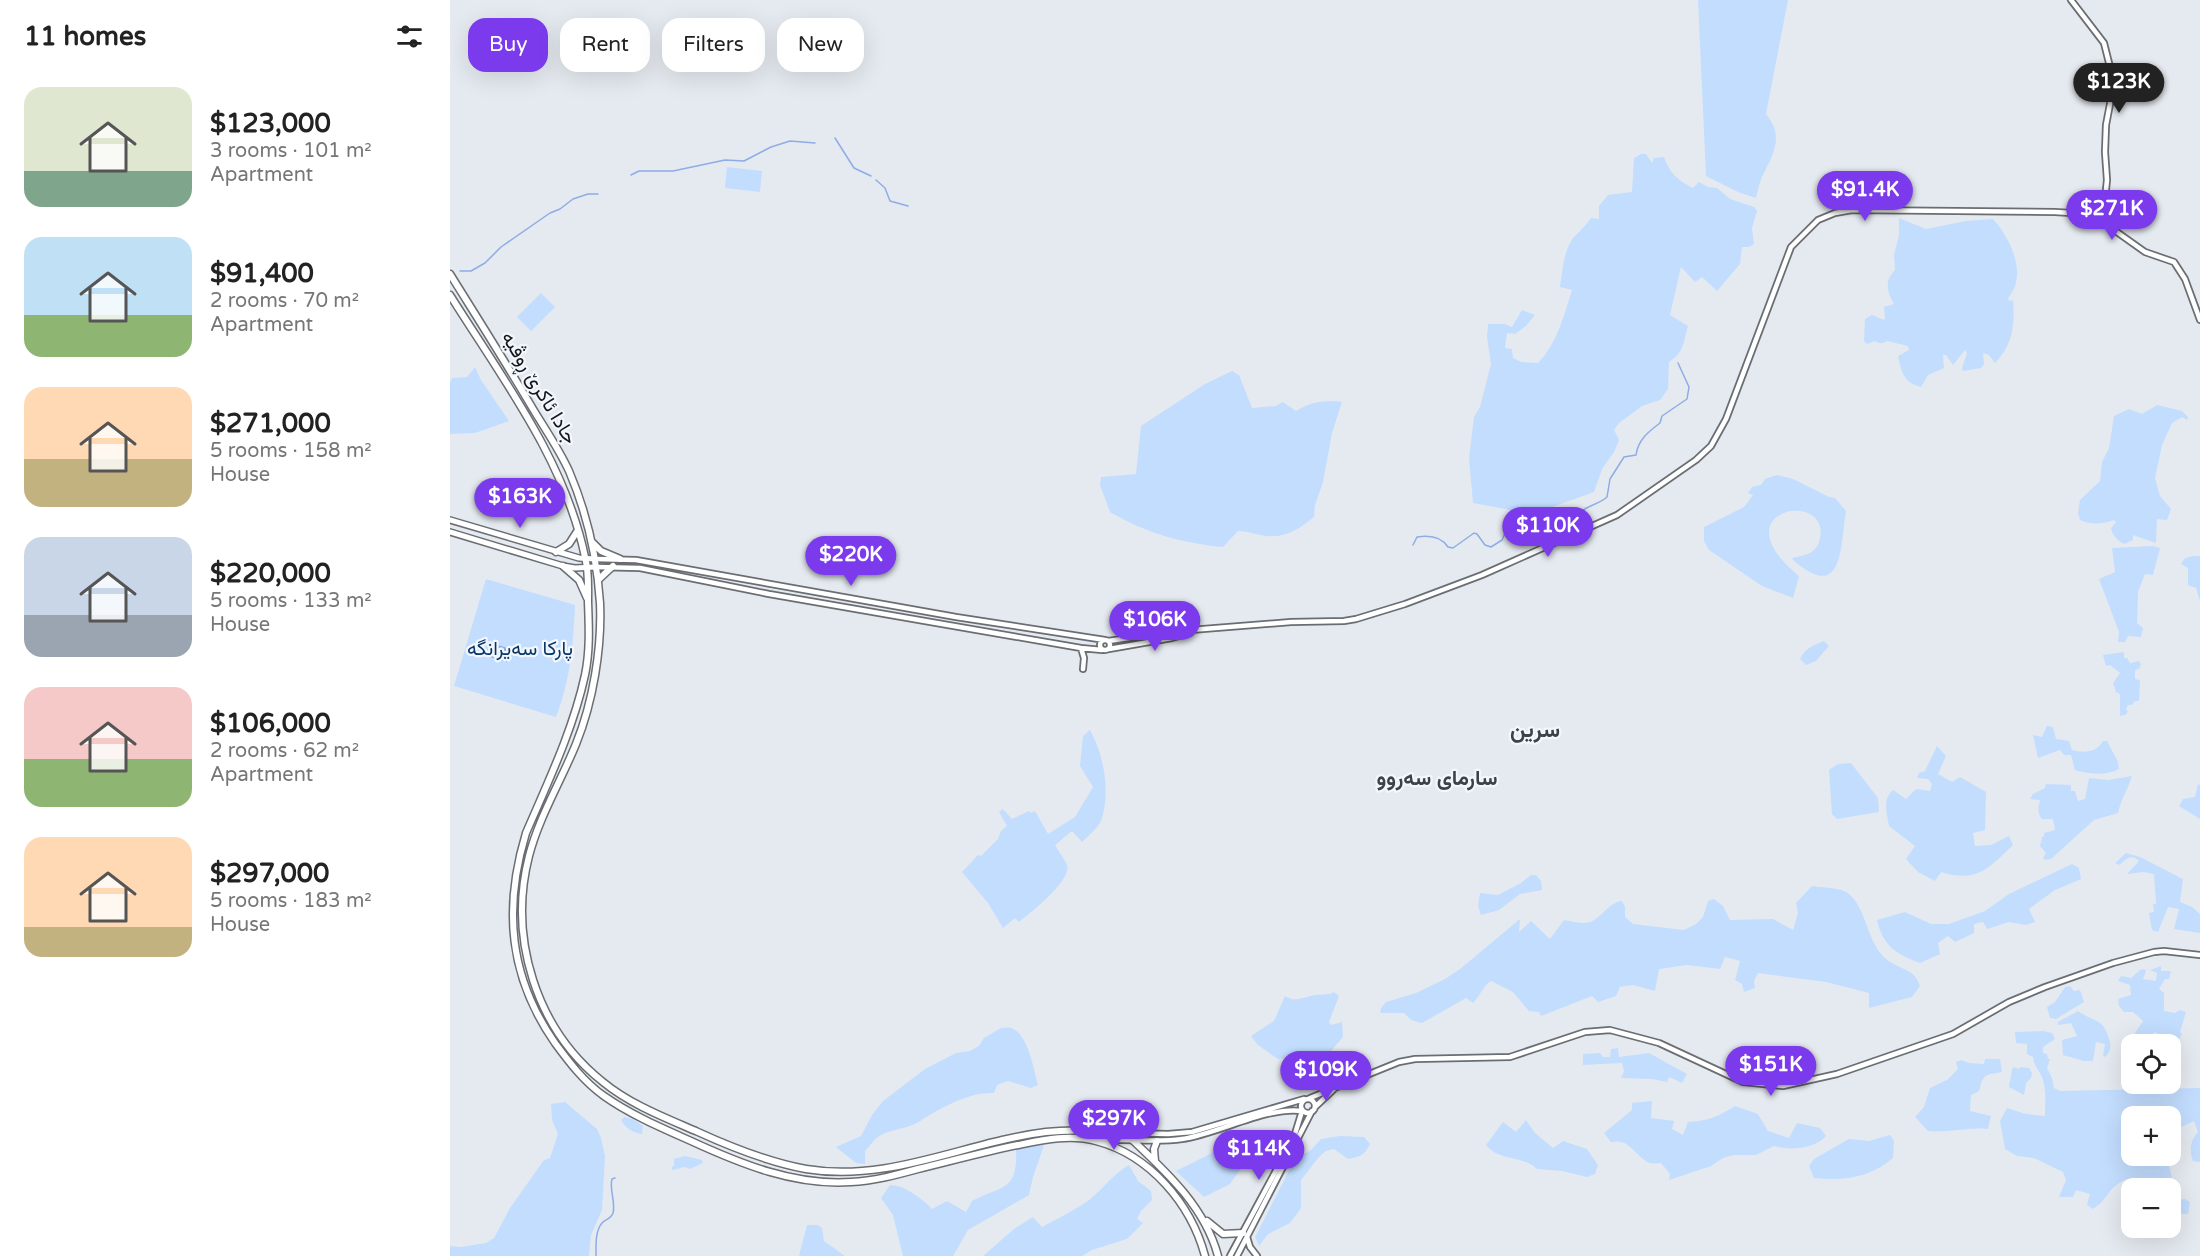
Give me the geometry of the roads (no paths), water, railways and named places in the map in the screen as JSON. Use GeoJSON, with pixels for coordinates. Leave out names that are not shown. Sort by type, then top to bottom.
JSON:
{"type":"FeatureCollection","features":[{"type":"Feature","properties":{"kind":"highway","name":"جادا ئاکرێ ڕوڤیە"},"geometry":{"type":"LineString","coordinates":[[450,274],[560,453],[580,499],[592,541],[600,608],[596,671],[590,700],[577,741],[549,803],[529,857],[523,901],[523,943],[528,964],[547,1014],[584,1065],[602,1082],[625,1098],[674,1121],[761,1158],[807,1169],[865,1172],[893,1168],[1046,1132],[1128,1137]]}},
{"type":"Feature","properties":{"kind":"highway","name":"جادا ئاکرێ ڕوڤیە"},"geometry":{"type":"LineString","coordinates":[[450,296],[554,465],[579,529],[586,559],[589,645],[585,672],[577,704],[521,850],[514,893],[514,943],[521,977],[534,1010],[567,1060],[604,1096],[632,1113],[714,1152],[766,1172],[800,1179],[836,1183],[873,1180],[1042,1140],[1074,1138],[1096,1141],[1126,1152],[1153,1173],[1182,1204],[1193,1222],[1205,1256]]}},
{"type":"Feature","properties":{"kind":"highway"},"geometry":{"type":"LineString","coordinates":[[495,383],[502,379]]}},
{"type":"Feature","properties":{"kind":"highway"},"geometry":{"type":"LineString","coordinates":[[556,552],[570,544],[579,529]]}},
{"type":"Feature","properties":{"kind":"highway"},"geometry":{"type":"LineString","coordinates":[[592,541],[601,551],[620,559]]}},
{"type":"Feature","properties":{"kind":"highway"},"geometry":{"type":"LineString","coordinates":[[563,566],[579,580],[588,602]]}},
{"type":"Feature","properties":{"kind":"highway"},"geometry":{"type":"LineString","coordinates":[[598,579],[613,566]]}},
{"type":"Feature","properties":{"kind":"highway"},"geometry":{"type":"LineString","coordinates":[[669,1131],[674,1121]]}},
{"type":"Feature","properties":{"kind":"highway"},"geometry":{"type":"LineString","coordinates":[[1126,1152],[1128,1137]]}},
{"type":"Feature","properties":{"kind":"highway"},"geometry":{"type":"LineString","coordinates":[[1128,1137],[1155,1161],[1218,1233],[1245,1234]]}},
{"type":"Feature","properties":{"kind":"highway"},"geometry":{"type":"LineString","coordinates":[[1155,1161],[1154,1149],[1157,1141]]}},
{"type":"Feature","properties":{"kind":"highway"},"geometry":{"type":"LineString","coordinates":[[1200,1214],[1218,1256]]}},
{"type":"Feature","properties":{"kind":"main road"},"geometry":{"type":"LineString","coordinates":[[450,520],[556,552],[595,559]]}},
{"type":"Feature","properties":{"kind":"main road"},"geometry":{"type":"LineString","coordinates":[[464,536],[468,525]]}},
{"type":"Feature","properties":{"kind":"main road"},"geometry":{"type":"LineString","coordinates":[[450,531],[563,566],[596,567]]}},
{"type":"Feature","properties":{"kind":"street"},"geometry":{"type":"LineString","coordinates":[[2071,0],[2104,43],[2111,62],[2114,82],[2106,125],[2107,180],[2104,199],[2100,203],[2071,213]]}},
{"type":"Feature","properties":{"kind":"street"},"geometry":{"type":"LineString","coordinates":[[595,559],[636,560],[1106,641],[1178,632],[1356,619],[1405,604],[1482,575],[1617,515],[1696,460],[1715,441],[1734,398],[1785,259],[1795,240],[1818,220],[1835,213],[1852,210],[2071,213],[2100,220],[2145,252],[2174,262],[2185,279],[2200,320]]}},
{"type":"Feature","properties":{"kind":"street"},"geometry":{"type":"LineString","coordinates":[[596,567],[640,568],[769,594],[1081,648],[1109,649],[1172,638],[1195,631]]}},
{"type":"Feature","properties":{"kind":"street"},"geometry":{"type":"LineString","coordinates":[[769,594],[771,584]]}},
{"type":"Feature","properties":{"kind":"street"},"geometry":{"type":"LineString","coordinates":[[1106,641],[1109,649]]}},
{"type":"Feature","properties":{"kind":"street"},"geometry":{"type":"LineString","coordinates":[[1102,650],[1100,644],[1106,641]]}},
{"type":"Feature","properties":{"kind":"street"},"geometry":{"type":"LineString","coordinates":[[1081,648],[1084,658],[1083,669]]}},
{"type":"Feature","properties":{"kind":"street"},"geometry":{"type":"LineString","coordinates":[[1096,1141],[1192,1132],[1307,1099],[1399,1062],[1415,1059],[1510,1056],[1585,1032],[1610,1030],[1659,1043],[1743,1082],[1783,1086],[1837,1074],[1953,1034],[2009,1002],[2113,963],[2154,952],[2200,955]]}},
{"type":"Feature","properties":{"kind":"street"},"geometry":{"type":"LineString","coordinates":[[1128,1137],[1157,1141],[1199,1136],[1282,1111],[1308,1113],[1334,1089]]}},
{"type":"Feature","properties":{"kind":"street"},"geometry":{"type":"LineString","coordinates":[[1230,1256],[1245,1234],[1313,1109],[1313,1101],[1307,1099]]}},
{"type":"Feature","properties":{"kind":"street"},"geometry":{"type":"LineString","coordinates":[[1237,1256],[1245,1234],[1294,1137],[1302,1111],[1300,1104],[1307,1099]]}},
{"type":"Feature","properties":{"kind":"street"},"geometry":{"type":"LineString","coordinates":[[1245,1234],[1250,1247],[1257,1256]]}},
{"type":"Feature","properties":{"kind":"water"},"geometry":{"type":"Polygon","coordinates":[[[491,643],[511,649],[507,662],[487,656],[491,643]]]}},
{"type":"Feature","properties":{"kind":"waterway"},"geometry":{"type":"LineString","coordinates":[[835,138],[854,168],[871,176]]}},
{"type":"Feature","properties":{"kind":"waterway"},"geometry":{"type":"LineString","coordinates":[[631,175],[639,171],[673,171],[725,160],[744,161],[771,147],[790,141],[815,143]]}},
{"type":"Feature","properties":{"kind":"waterway"},"geometry":{"type":"LineString","coordinates":[[876,180],[885,188],[890,201],[908,206]]}},
{"type":"Feature","properties":{"kind":"waterway"},"geometry":{"type":"LineString","coordinates":[[460,271],[471,271],[485,263],[501,247],[573,199],[588,194],[598,194]]}},
{"type":"Feature","properties":{"kind":"waterway"},"geometry":{"type":"LineString","coordinates":[[1576,515],[1607,497],[1610,479],[1624,457],[1636,455],[1641,441],[1660,423],[1662,416],[1687,399],[1689,387],[1678,363]]}},
{"type":"Feature","properties":{"kind":"waterway"},"geometry":{"type":"LineString","coordinates":[[1413,545],[1417,537],[1430,536],[1438,538],[1448,547],[1453,548],[1474,533],[1485,545],[1491,547],[1502,540],[1509,524],[1549,528],[1570,521]]}},
{"type":"Feature","properties":{"kind":"waterway"},"geometry":{"type":"LineString","coordinates":[[596,1256],[598,1230],[613,1213],[611,1183],[615,1178]]}},
{"type":"Feature","properties":{"kind":"district","name":"سرين"},"geometry":{"type":"Point","coordinates":[1535,730]}},
{"type":"Feature","properties":{"kind":"district","name":"سارمای سەروو"},"geometry":{"type":"Point","coordinates":[1437,778]}},
{"type":"Feature","properties":{"kind":"park label","name":"پارکا سەیرانگه"},"geometry":{"type":"Point","coordinates":[520,649]}}]}
